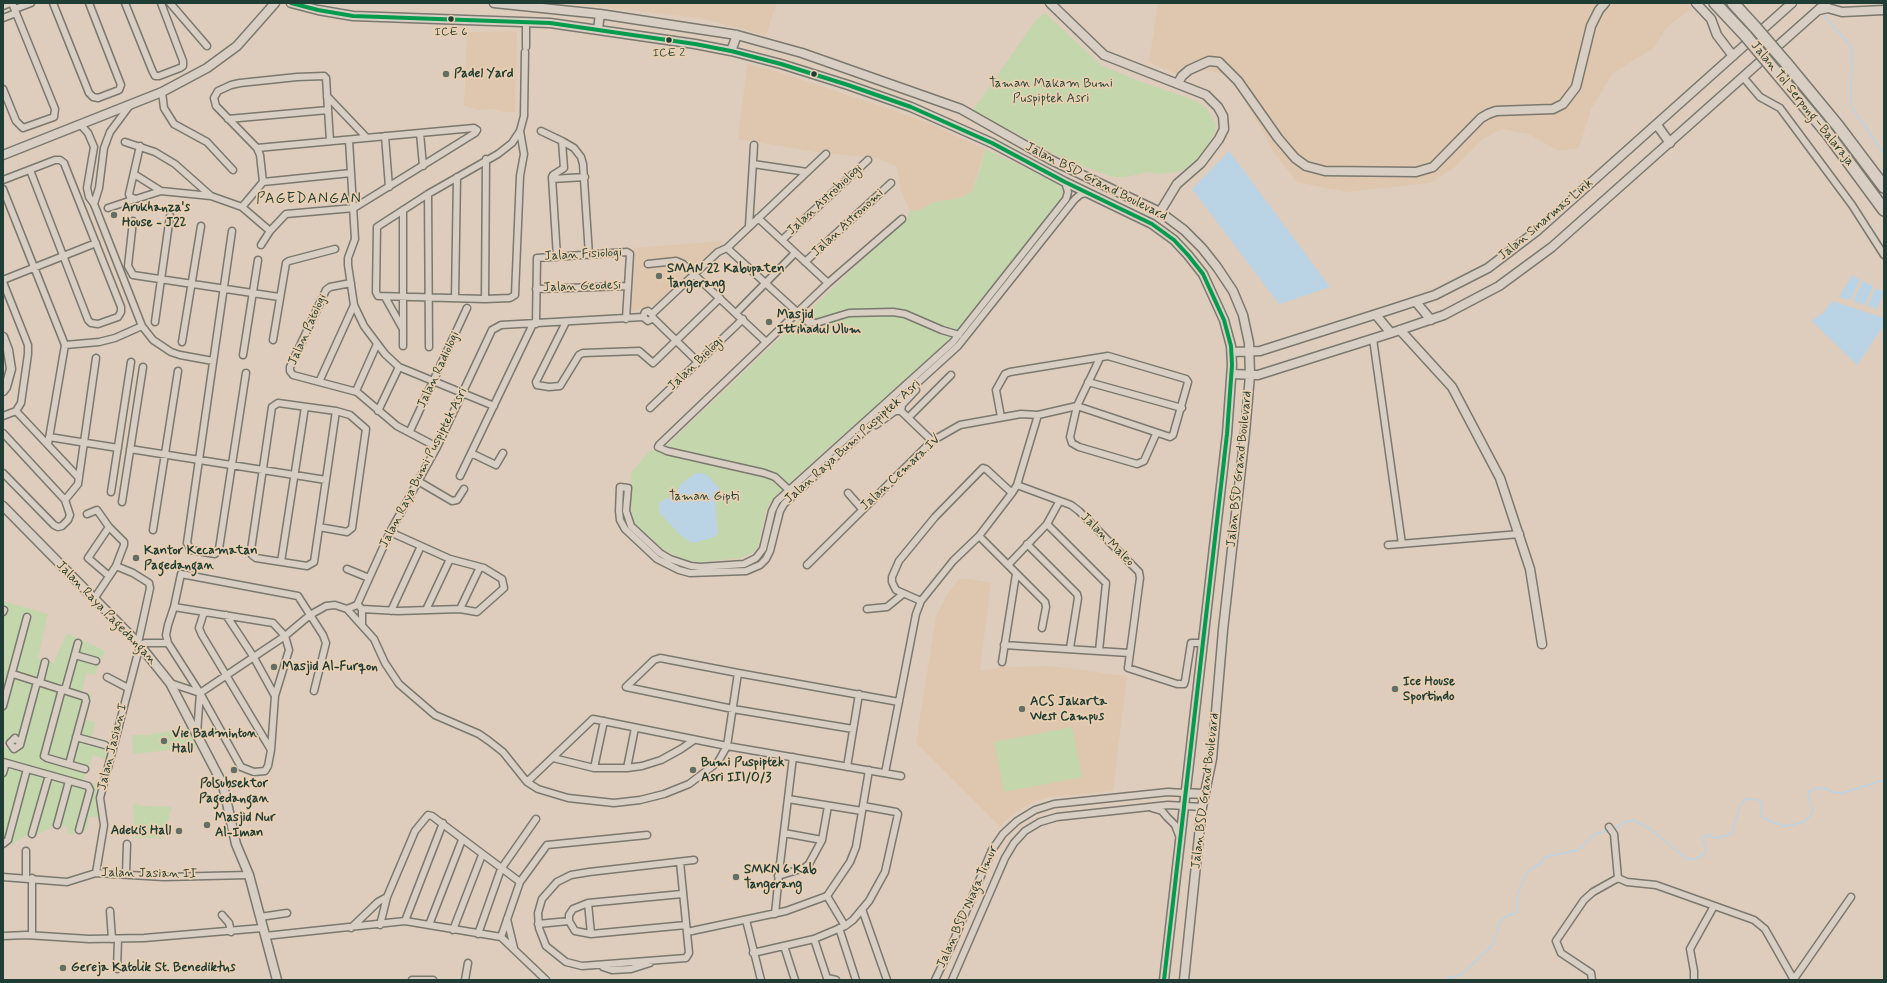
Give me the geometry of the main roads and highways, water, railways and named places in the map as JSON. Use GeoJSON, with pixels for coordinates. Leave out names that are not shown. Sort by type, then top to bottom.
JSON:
{"type":"FeatureCollection","features":[{"type":"Feature","properties":{"kind":"highway","name":"Jalan Tol Serpong–Balaraja"},"geometry":{"type":"LineString","coordinates":[[1714,3],[1746,36],[1828,134],[1884,210]]}},
{"type":"Feature","properties":{"kind":"highway","name":"Jalan Tol Serpong–Balaraja"},"geometry":{"type":"LineString","coordinates":[[1733,3],[1786,63],[1838,126],[1884,187]]}},
{"type":"Feature","properties":{"kind":"water"},"geometry":{"type":"Polygon","coordinates":[[[1229,151],[1330,287],[1279,304],[1192,189],[1229,151]]]}},
{"type":"Feature","properties":{"kind":"water"},"geometry":{"type":"Polygon","coordinates":[[[1852,275],[1860,280],[1850,300],[1839,297],[1852,275]]]}},
{"type":"Feature","properties":{"kind":"water"},"geometry":{"type":"Polygon","coordinates":[[[1863,281],[1873,286],[1865,305],[1853,301],[1863,281]]]}},
{"type":"Feature","properties":{"kind":"water"},"geometry":{"type":"Polygon","coordinates":[[[1875,288],[1884,292],[1877,309],[1868,306],[1875,288]]]}},
{"type":"Feature","properties":{"kind":"water"},"geometry":{"type":"Polygon","coordinates":[[[1832,301],[1884,318],[1884,325],[1857,365],[1811,320],[1822,314],[1832,301]]]}},
{"type":"Feature","properties":{"kind":"water"},"geometry":{"type":"Polygon","coordinates":[[[696,473],[703,473],[707,475],[720,489],[715,504],[718,534],[712,538],[692,543],[680,535],[659,512],[659,503],[676,493],[681,484],[696,473]]]}},
{"type":"Feature","properties":{"kind":"waterway"},"geometry":{"type":"LineString","coordinates":[[1824,16],[1850,45],[1852,50],[1851,104],[1884,154]]}},
{"type":"Feature","properties":{"kind":"waterway"},"geometry":{"type":"LineString","coordinates":[[1612,829],[1625,822],[1634,820],[1650,829],[1687,859],[1695,859],[1704,855],[1706,848],[1702,838],[1705,835],[1717,838],[1732,834],[1740,805],[1746,799],[1759,800],[1762,803],[1761,815],[1764,818],[1783,826],[1792,825],[1805,821],[1811,815],[1813,809],[1808,796],[1809,792],[1817,788],[1826,788],[1833,792],[1842,793],[1884,780]]}},
{"type":"Feature","properties":{"kind":"waterway"},"geometry":{"type":"LineString","coordinates":[[1447,980],[1448,978],[1461,975],[1493,945],[1499,923],[1505,917],[1517,912],[1517,895],[1528,871],[1539,864],[1545,857],[1578,850],[1594,835],[1608,830]]}},
{"type":"Feature","properties":{"kind":"place","name":"ICE 6"},"geometry":{"type":"Point","coordinates":[451,19]}},
{"type":"Feature","properties":{"kind":"place","name":"ICE 2"},"geometry":{"type":"Point","coordinates":[669,40]}},
{"type":"Feature","properties":{"kind":"place","name":"Padel Yard"},"geometry":{"type":"Point","coordinates":[446,74]}},
{"type":"Feature","properties":{"kind":"place","name":"Arukhanza's House - J22"},"geometry":{"type":"Point","coordinates":[114,215]}},
{"type":"Feature","properties":{"kind":"place","name":"SMAN 22 Kabupaten Tangerang"},"geometry":{"type":"Point","coordinates":[659,276]}},
{"type":"Feature","properties":{"kind":"place","name":"Masjid Ittihadul Ulum"},"geometry":{"type":"Point","coordinates":[769,322]}},
{"type":"Feature","properties":{"kind":"place","name":"Kantor Kecamatan Pagedangan"},"geometry":{"type":"Point","coordinates":[136,558]}},
{"type":"Feature","properties":{"kind":"place","name":"Masjid Al-Furqon"},"geometry":{"type":"Point","coordinates":[274,667]}},
{"type":"Feature","properties":{"kind":"place","name":"Ice House Sportindo"},"geometry":{"type":"Point","coordinates":[1395,689]}},
{"type":"Feature","properties":{"kind":"place","name":"ACS Jakarta West Campus"},"geometry":{"type":"Point","coordinates":[1022,709]}},
{"type":"Feature","properties":{"kind":"place","name":"Vie Badminton Hall"},"geometry":{"type":"Point","coordinates":[164,741]}},
{"type":"Feature","properties":{"kind":"place","name":"Polsubsektor Pagedangan"},"geometry":{"type":"Point","coordinates":[234,770]}},
{"type":"Feature","properties":{"kind":"place","name":"Bumi Puspiptek Asri III/O/3"},"geometry":{"type":"Point","coordinates":[693,770]}},
{"type":"Feature","properties":{"kind":"place","name":"Masjid Nur Al-Iman"},"geometry":{"type":"Point","coordinates":[207,825]}},
{"type":"Feature","properties":{"kind":"place","name":"Adekis Hall"},"geometry":{"type":"Point","coordinates":[179,831]}},
{"type":"Feature","properties":{"kind":"place","name":"SMKN 6 Kab Tangerang"},"geometry":{"type":"Point","coordinates":[736,877]}},
{"type":"Feature","properties":{"kind":"place","name":"Gereja Katolik St. Benediktus"},"geometry":{"type":"Point","coordinates":[63,968]}},
{"type":"Feature","properties":{"kind":"district","name":"PAGEDANGAN"},"geometry":{"type":"Point","coordinates":[309,200]}},
{"type":"Feature","properties":{"kind":"park label","name":"Taman Makam Bumi Puspiptek Asri"},"geometry":{"type":"Point","coordinates":[1051,92]}},
{"type":"Feature","properties":{"kind":"park label","name":"Taman Gipti"},"geometry":{"type":"Point","coordinates":[704,497]}}]}
